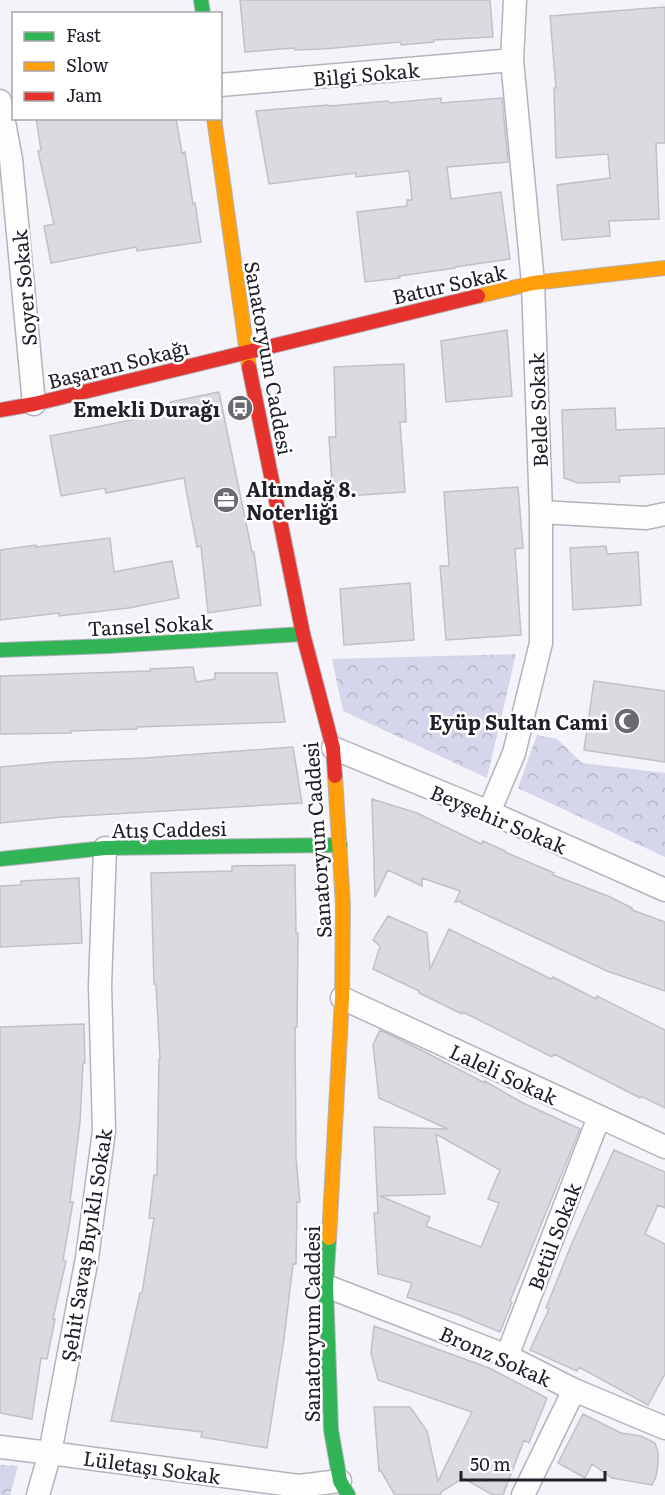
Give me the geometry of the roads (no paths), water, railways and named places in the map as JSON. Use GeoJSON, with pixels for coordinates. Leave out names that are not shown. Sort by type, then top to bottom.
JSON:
{"type":"FeatureCollection","features":[{"type":"Feature","properties":{"kind":"main road","name":"Sanatoryum Caddesi"},"geometry":{"type":"LineString","coordinates":[[214,120],[246,352],[303,634],[333,748],[343,905],[342,998],[326,1286],[331,1430],[344,1488]]}},
{"type":"Feature","properties":{"kind":"main road","name":"Batur Sokak"},"geometry":{"type":"LineString","coordinates":[[246,352],[533,283],[665,267]]}},
{"type":"Feature","properties":{"kind":"main road","name":"Başaran Sokağı"},"geometry":{"type":"LineString","coordinates":[[0,410],[34,404],[246,352]]}},
{"type":"Feature","properties":{"kind":"main road","name":"Tansel Sokak"},"geometry":{"type":"LineString","coordinates":[[0,650],[303,634]]}},
{"type":"Feature","properties":{"kind":"main road","name":"Atış Caddesi"},"geometry":{"type":"LineString","coordinates":[[0,859],[105,848],[340,845]]}},
{"type":"Feature","properties":{"kind":"street","name":"Belde Sokak"},"geometry":{"type":"LineString","coordinates":[[489,812],[514,753],[541,643],[541,512],[533,283],[512,60],[515,0]]}},
{"type":"Feature","properties":{"kind":"street","name":"Bilgi Sokak"},"geometry":{"type":"LineString","coordinates":[[222,85],[512,60]]}},
{"type":"Feature","properties":{"kind":"street","name":"Soyer Sokak"},"geometry":{"type":"LineString","coordinates":[[0,101],[11,159],[34,404]]}},
{"type":"Feature","properties":{"kind":"street"},"geometry":{"type":"LineString","coordinates":[[541,512],[646,518],[665,514]]}},
{"type":"Feature","properties":{"kind":"street","name":"Beyşehir Sokak"},"geometry":{"type":"LineString","coordinates":[[333,748],[489,812],[665,890]]}},
{"type":"Feature","properties":{"kind":"street","name":"Şehit Savaş Bıyıklı Sokak"},"geometry":{"type":"LineString","coordinates":[[38,1495],[50,1453],[87,1257],[104,1131],[100,984],[105,848]]}},
{"type":"Feature","properties":{"kind":"street","name":"Laleli Sokak"},"geometry":{"type":"LineString","coordinates":[[342,998],[665,1147]]}},
{"type":"Feature","properties":{"kind":"street","name":"Betül Sokak"},"geometry":{"type":"LineString","coordinates":[[507,1356],[599,1117]]}},
{"type":"Feature","properties":{"kind":"street","name":"Bronz Sokak"},"geometry":{"type":"LineString","coordinates":[[326,1286],[507,1356],[574,1390],[665,1428]]}},
{"type":"Feature","properties":{"kind":"street"},"geometry":{"type":"LineString","coordinates":[[523,1495],[574,1390]]}},
{"type":"Feature","properties":{"kind":"street","name":"Lületaşı Sokak"},"geometry":{"type":"LineString","coordinates":[[0,1447],[298,1490],[344,1488]]}},
{"type":"Feature","properties":{"kind":"place","name":"Emekli Durağı"},"geometry":{"type":"Point","coordinates":[240,408]}},
{"type":"Feature","properties":{"kind":"place","name":"Altındağ 8. Noterliği"},"geometry":{"type":"Point","coordinates":[226,500]}},
{"type":"Feature","properties":{"kind":"place","name":"Eyüp Sultan Cami"},"geometry":{"type":"Point","coordinates":[627,721]}}]}
